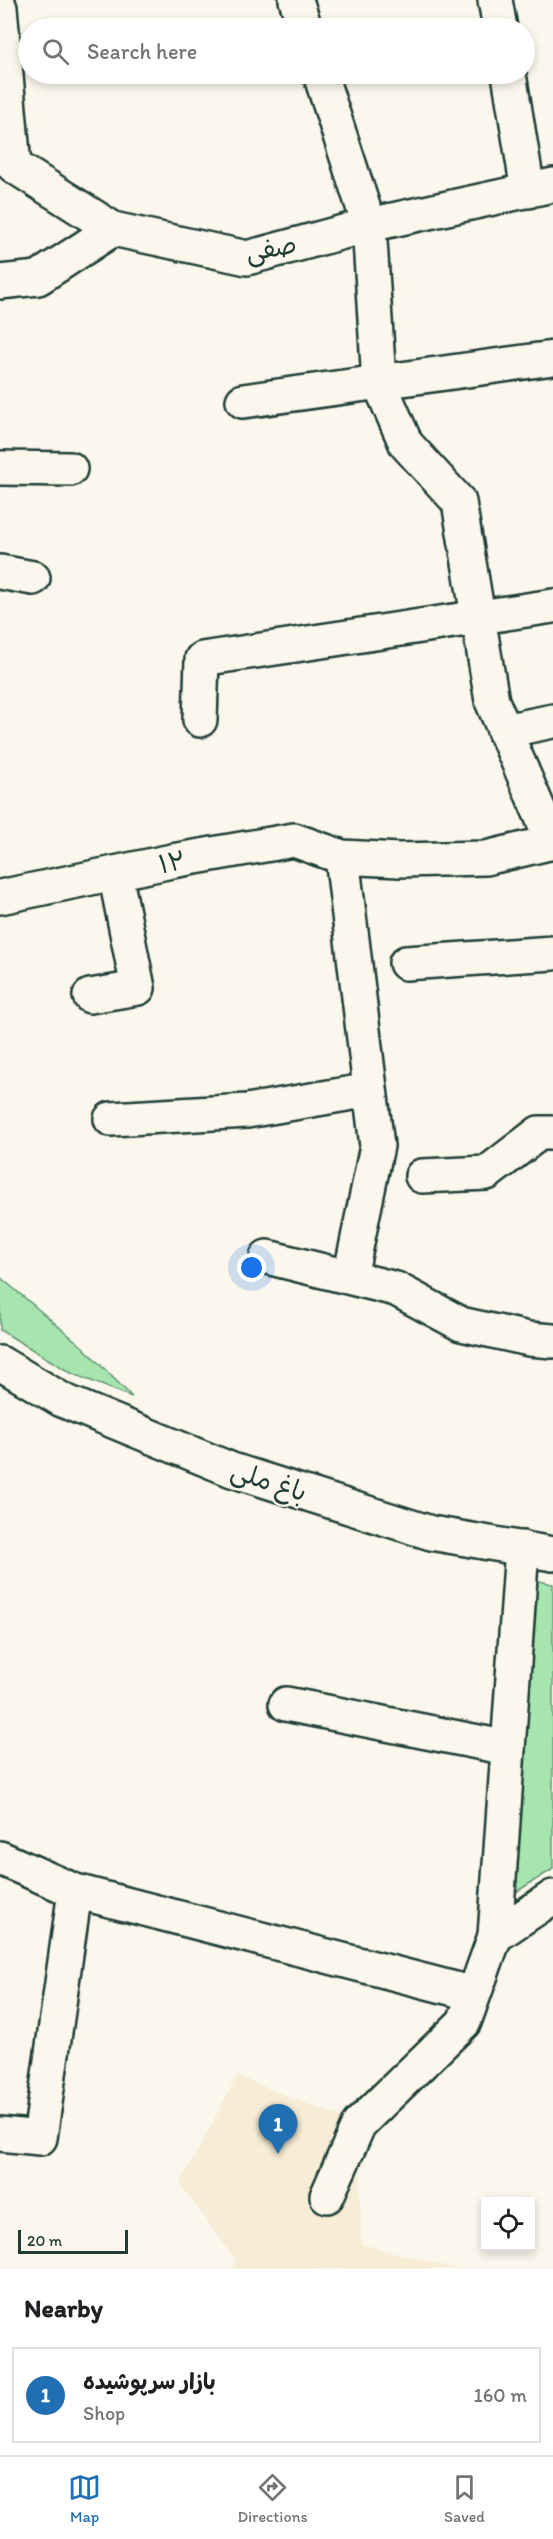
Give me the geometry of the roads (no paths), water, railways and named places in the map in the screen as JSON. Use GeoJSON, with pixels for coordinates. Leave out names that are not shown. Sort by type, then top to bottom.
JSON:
{"type":"FeatureCollection","features":[{"type":"Feature","properties":{"kind":"street"},"geometry":{"type":"LineString","coordinates":[[296,0],[302,18]]}},
{"type":"Feature","properties":{"kind":"street"},"geometry":{"type":"LineString","coordinates":[[495,0],[498,18]]}},
{"type":"Feature","properties":{"kind":"street"},"geometry":{"type":"LineString","coordinates":[[0,9],[14,166],[113,229],[38,278],[0,282]]}},
{"type":"Feature","properties":{"kind":"street"},"geometry":{"type":"LineString","coordinates":[[323,84],[369,225],[379,382],[406,444],[459,502],[492,701],[553,842]]}},
{"type":"Feature","properties":{"kind":"street"},"geometry":{"type":"LineString","coordinates":[[512,84],[541,188]]}},
{"type":"Feature","properties":{"kind":"street","name":"صفی"},"geometry":{"type":"LineString","coordinates":[[113,229],[247,258],[369,225],[541,188]]}},
{"type":"Feature","properties":{"kind":"street"},"geometry":{"type":"LineString","coordinates":[[243,401],[553,358]]}},
{"type":"Feature","properties":{"kind":"street"},"geometry":{"type":"LineString","coordinates":[[0,468],[70,469]]}},
{"type":"Feature","properties":{"kind":"street"},"geometry":{"type":"LineString","coordinates":[[0,572],[33,578]]}},
{"type":"Feature","properties":{"kind":"street"},"geometry":{"type":"LineString","coordinates":[[200,720],[202,659],[553,606]]}},
{"type":"Feature","properties":{"kind":"street"},"geometry":{"type":"LineString","coordinates":[[504,731],[553,721]]}},
{"type":"Feature","properties":{"kind":"street","name":"۱۲"},"geometry":{"type":"LineString","coordinates":[[0,897],[294,840],[342,857],[486,858],[553,842]]}},
{"type":"Feature","properties":{"kind":"street"},"geometry":{"type":"LineString","coordinates":[[342,857],[377,1146],[350,1277]]}},
{"type":"Feature","properties":{"kind":"street"},"geometry":{"type":"LineString","coordinates":[[90,996],[138,988],[115,873]]}},
{"type":"Feature","properties":{"kind":"street"},"geometry":{"type":"LineString","coordinates":[[406,963],[553,953]]}},
{"type":"Feature","properties":{"kind":"street"},"geometry":{"type":"LineString","coordinates":[[111,1119],[247,1111],[370,1090]]}},
{"type":"Feature","properties":{"kind":"street"},"geometry":{"type":"LineString","coordinates":[[422,1176],[488,1173],[540,1133],[553,1133]]}},
{"type":"Feature","properties":{"kind":"street"},"geometry":{"type":"LineString","coordinates":[[267,1257],[396,1289],[461,1324],[529,1339],[553,1341]]}},
{"type":"Feature","properties":{"kind":"street","name":"باغ ملی"},"geometry":{"type":"LineString","coordinates":[[0,1363],[62,1400],[232,1470],[431,1533],[537,1551]]}},
{"type":"Feature","properties":{"kind":"street"},"geometry":{"type":"LineString","coordinates":[[327,2196],[359,2124],[464,2022],[495,1936],[508,1748],[537,1551]]}},
{"type":"Feature","properties":{"kind":"street"},"geometry":{"type":"LineString","coordinates":[[286,1704],[508,1748]]}},
{"type":"Feature","properties":{"kind":"street"},"geometry":{"type":"LineString","coordinates":[[0,1858],[75,1891],[474,1994]]}},
{"type":"Feature","properties":{"kind":"street"},"geometry":{"type":"LineString","coordinates":[[0,2134],[40,2138],[75,1891]]}},
{"type":"Feature","properties":{"kind":"street"},"geometry":{"type":"LineString","coordinates":[[495,1936],[553,1897]]}},
{"type":"Feature","properties":{"kind":"place","name":"بازار سرپوشیده"},"geometry":{"type":"Point","coordinates":[278,2154]}}]}
